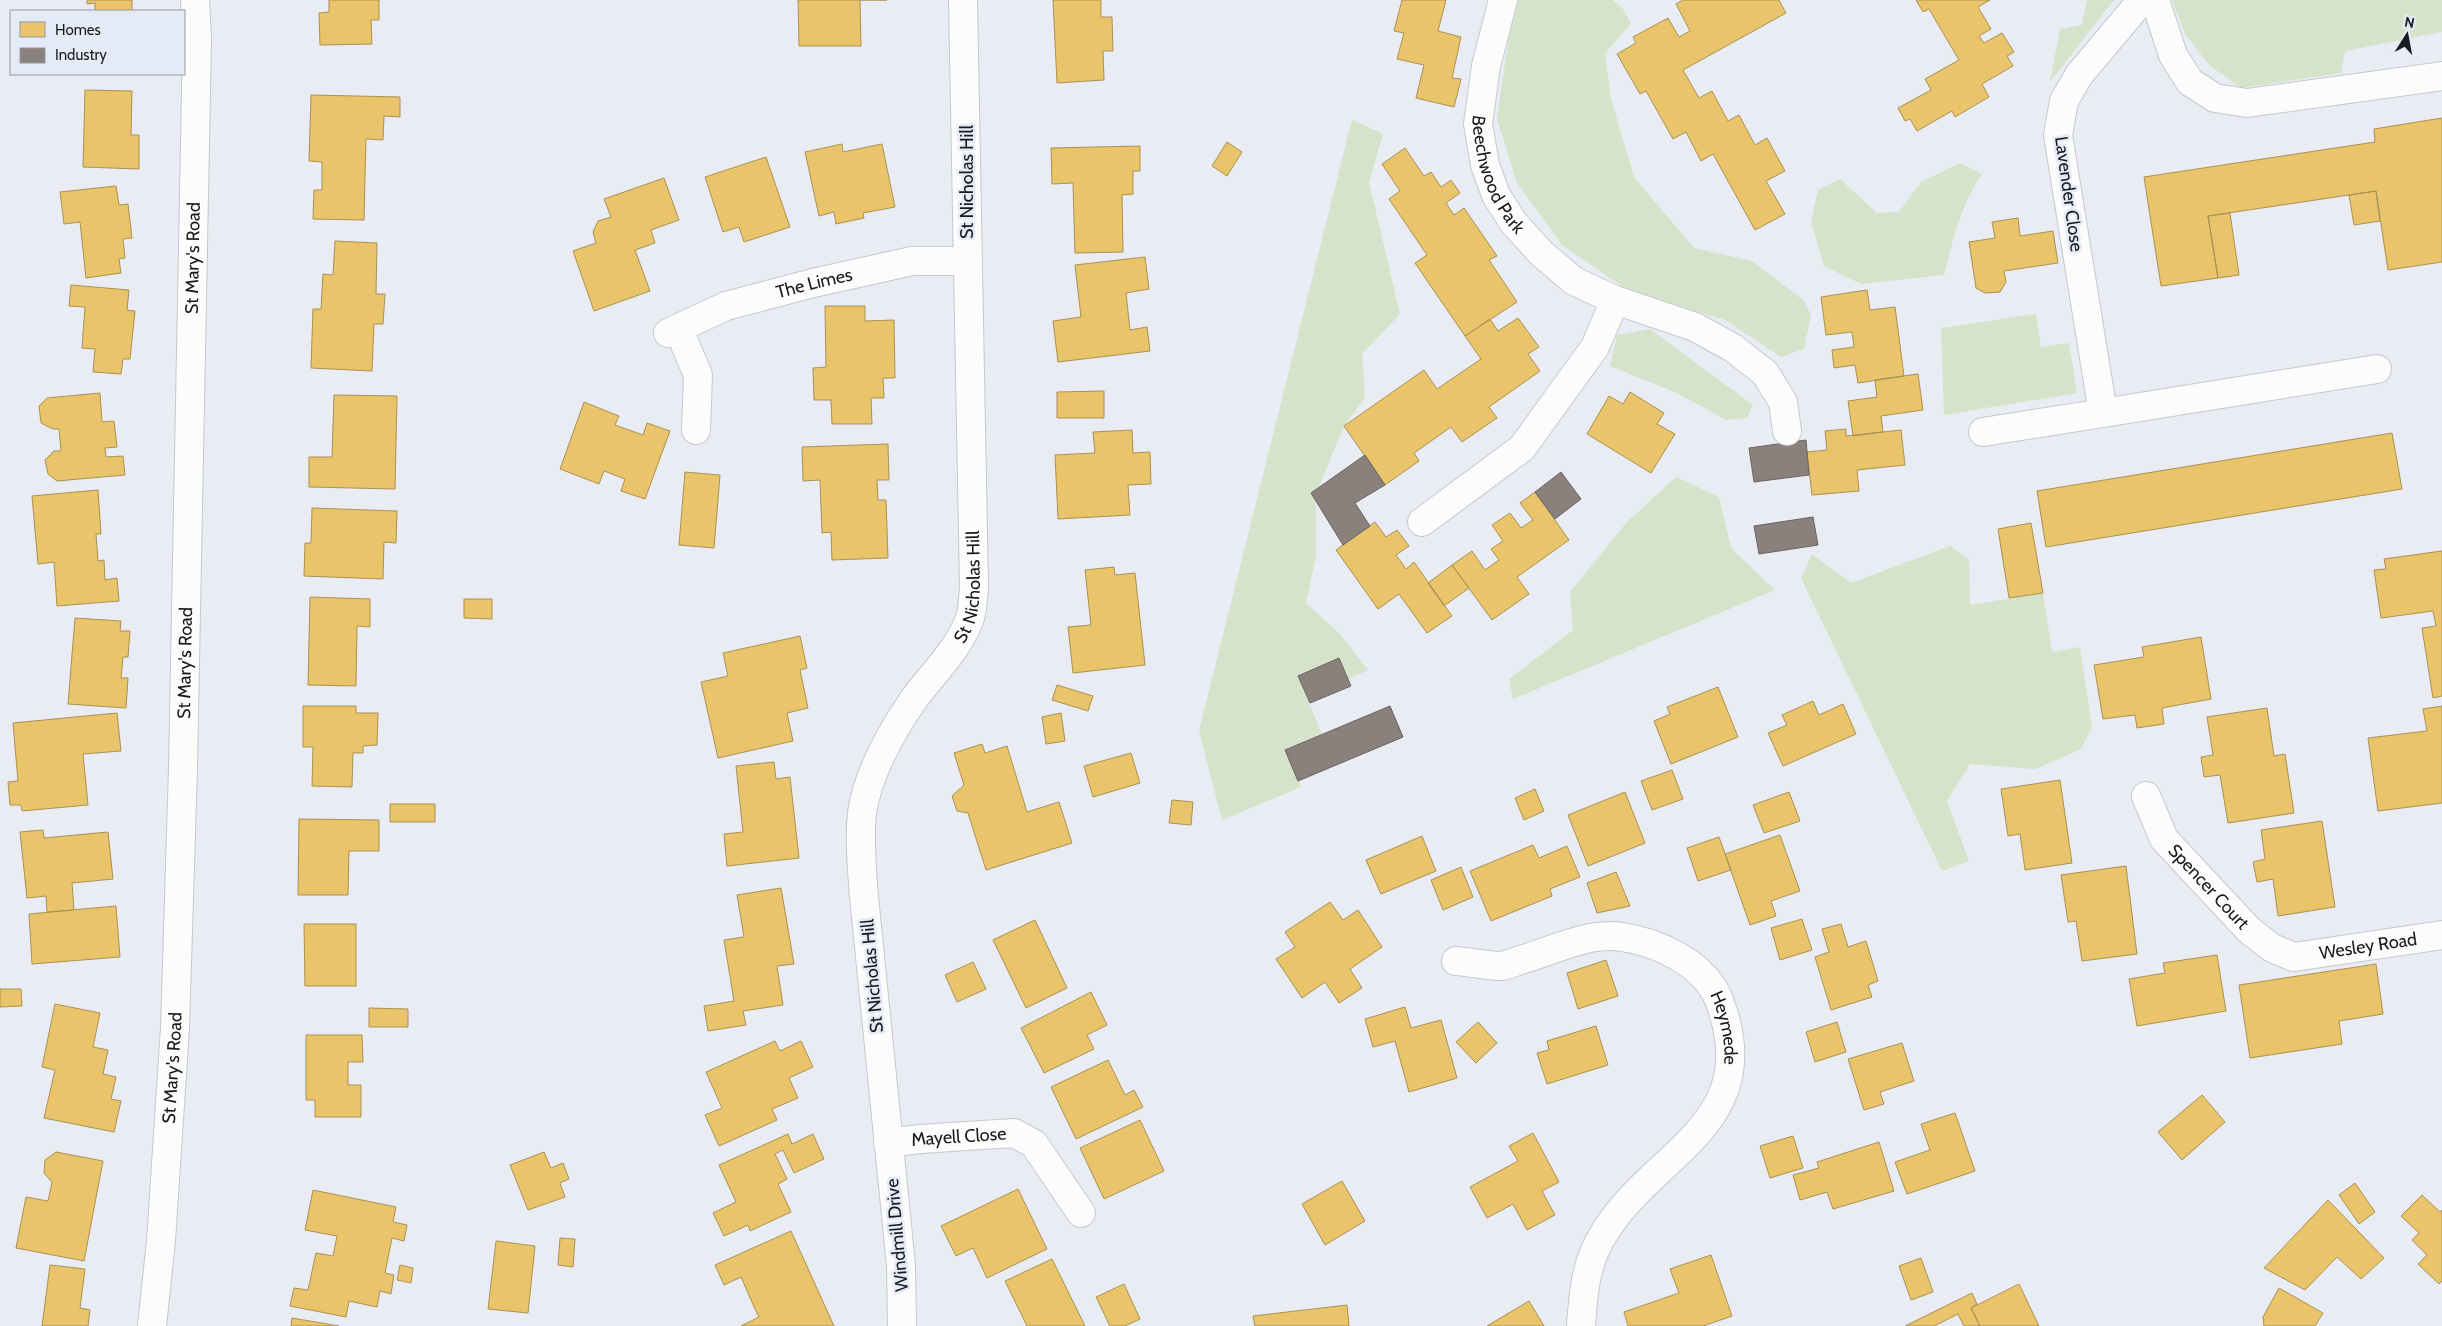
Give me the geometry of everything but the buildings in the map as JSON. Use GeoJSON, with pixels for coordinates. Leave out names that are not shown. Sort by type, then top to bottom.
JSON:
{"type":"FeatureCollection","features":[{"type":"Feature","properties":{"kind":"street","name":"St Mary's Road"},"geometry":{"type":"LineString","coordinates":[[152,1326],[162,1232],[175,1028],[184,738],[197,39],[195,0]]}},
{"type":"Feature","properties":{"kind":"street","name":"St Nicholas Hill"},"geometry":{"type":"LineString","coordinates":[[888,1143],[864,896],[861,842],[862,811],[874,772],[889,740],[914,700],[960,641],[970,616],[974,587],[963,0]]}},
{"type":"Feature","properties":{"kind":"street","name":"Beechwood Park"},"geometry":{"type":"LineString","coordinates":[[1502,0],[1486,66],[1478,124],[1485,165],[1496,196],[1513,222],[1541,253],[1574,281],[1614,300],[1695,327],[1733,348],[1765,373],[1783,402],[1787,431]]}},
{"type":"Feature","properties":{"kind":"street","name":"Lavender Close"},"geometry":{"type":"LineString","coordinates":[[2103,413],[2058,135],[2064,101],[2079,75],[2142,0]]}},
{"type":"Feature","properties":{"kind":"street"},"geometry":{"type":"LineString","coordinates":[[2155,0],[2173,55],[2190,82],[2215,98],[2247,103],[2442,76]]}},
{"type":"Feature","properties":{"kind":"street","name":"The Limes"},"geometry":{"type":"LineString","coordinates":[[696,430],[698,375],[673,331],[726,306],[813,283],[912,261],[967,261]]}},
{"type":"Feature","properties":{"kind":"street"},"geometry":{"type":"LineString","coordinates":[[1422,522],[1522,448],[1596,347],[1614,300]]}},
{"type":"Feature","properties":{"kind":"street"},"geometry":{"type":"LineString","coordinates":[[1983,432],[2377,368]]}},
{"type":"Feature","properties":{"kind":"street","name":"Spencer Court"},"geometry":{"type":"LineString","coordinates":[[2146,796],[2164,839],[2249,930],[2272,948],[2294,957]]}},
{"type":"Feature","properties":{"kind":"street","name":"Wesley Road"},"geometry":{"type":"LineString","coordinates":[[2294,957],[2442,935]]}},
{"type":"Feature","properties":{"kind":"street","name":"Heymede"},"geometry":{"type":"LineString","coordinates":[[1456,961],[1502,966],[1592,938],[1620,936],[1649,943],[1677,956],[1699,973],[1717,995],[1728,1022],[1731,1052],[1727,1084],[1716,1111],[1698,1134],[1616,1216],[1604,1235],[1589,1267],[1583,1295],[1581,1326]]}},
{"type":"Feature","properties":{"kind":"street","name":"Mayell Close"},"geometry":{"type":"LineString","coordinates":[[888,1143],[920,1138],[1014,1133],[1034,1144],[1081,1213]]}},
{"type":"Feature","properties":{"kind":"street","name":"Windmill Drive"},"geometry":{"type":"LineString","coordinates":[[888,1143],[901,1265],[902,1326]]}},
{"type":"Feature","properties":{"kind":"green space"},"geometry":{"type":"Polygon","coordinates":[[[1514,0],[1613,0],[1623,9],[1631,24],[1605,53],[1611,99],[1634,177],[1694,248],[1752,261],[1804,301],[1811,315],[1804,349],[1781,357],[1725,320],[1629,291],[1562,245],[1517,183],[1497,119],[1514,0]]]}},
{"type":"Feature","properties":{"kind":"green space"},"geometry":{"type":"Polygon","coordinates":[[[2087,0],[2114,0],[2050,82],[2060,29],[2082,25],[2087,0]]]}},
{"type":"Feature","properties":{"kind":"green space"},"geometry":{"type":"Polygon","coordinates":[[[2172,0],[2442,0],[2442,32],[2345,51],[2341,73],[2241,88],[2209,65],[2185,34],[2172,0]]]}},
{"type":"Feature","properties":{"kind":"green space"},"geometry":{"type":"Polygon","coordinates":[[[1352,120],[1383,134],[1369,182],[1400,314],[1362,354],[1365,398],[1344,426],[1316,494],[1316,556],[1306,603],[1340,634],[1368,670],[1348,679],[1339,658],[1298,676],[1322,734],[1285,750],[1301,787],[1222,820],[1199,731],[1352,120]]]}},
{"type":"Feature","properties":{"kind":"green space"},"geometry":{"type":"Polygon","coordinates":[[[1960,163],[1982,174],[1963,210],[1944,275],[1861,284],[1824,266],[1811,222],[1818,190],[1840,179],[1877,213],[1899,212],[1921,182],[1960,163]]]}},
{"type":"Feature","properties":{"kind":"green space"},"geometry":{"type":"Polygon","coordinates":[[[2036,314],[2041,347],[2069,343],[2077,393],[1944,415],[1941,328],[2036,314]]]}},
{"type":"Feature","properties":{"kind":"green space"},"geometry":{"type":"Polygon","coordinates":[[[1650,329],[1753,405],[1747,418],[1726,420],[1677,393],[1610,366],[1617,335],[1650,329]]]}},
{"type":"Feature","properties":{"kind":"green space"},"geometry":{"type":"Polygon","coordinates":[[[1676,477],[1719,497],[1731,548],[1775,590],[1513,699],[1509,679],[1573,630],[1570,592],[1626,523],[1676,477]]]}},
{"type":"Feature","properties":{"kind":"green space"},"geometry":{"type":"Polygon","coordinates":[[[1950,546],[1969,559],[1970,605],[2043,593],[2052,652],[2080,647],[2092,727],[2081,749],[2035,769],[1970,764],[1947,801],[1969,861],[1942,871],[1801,578],[1812,554],[1851,583],[1950,546]]]}}]}
